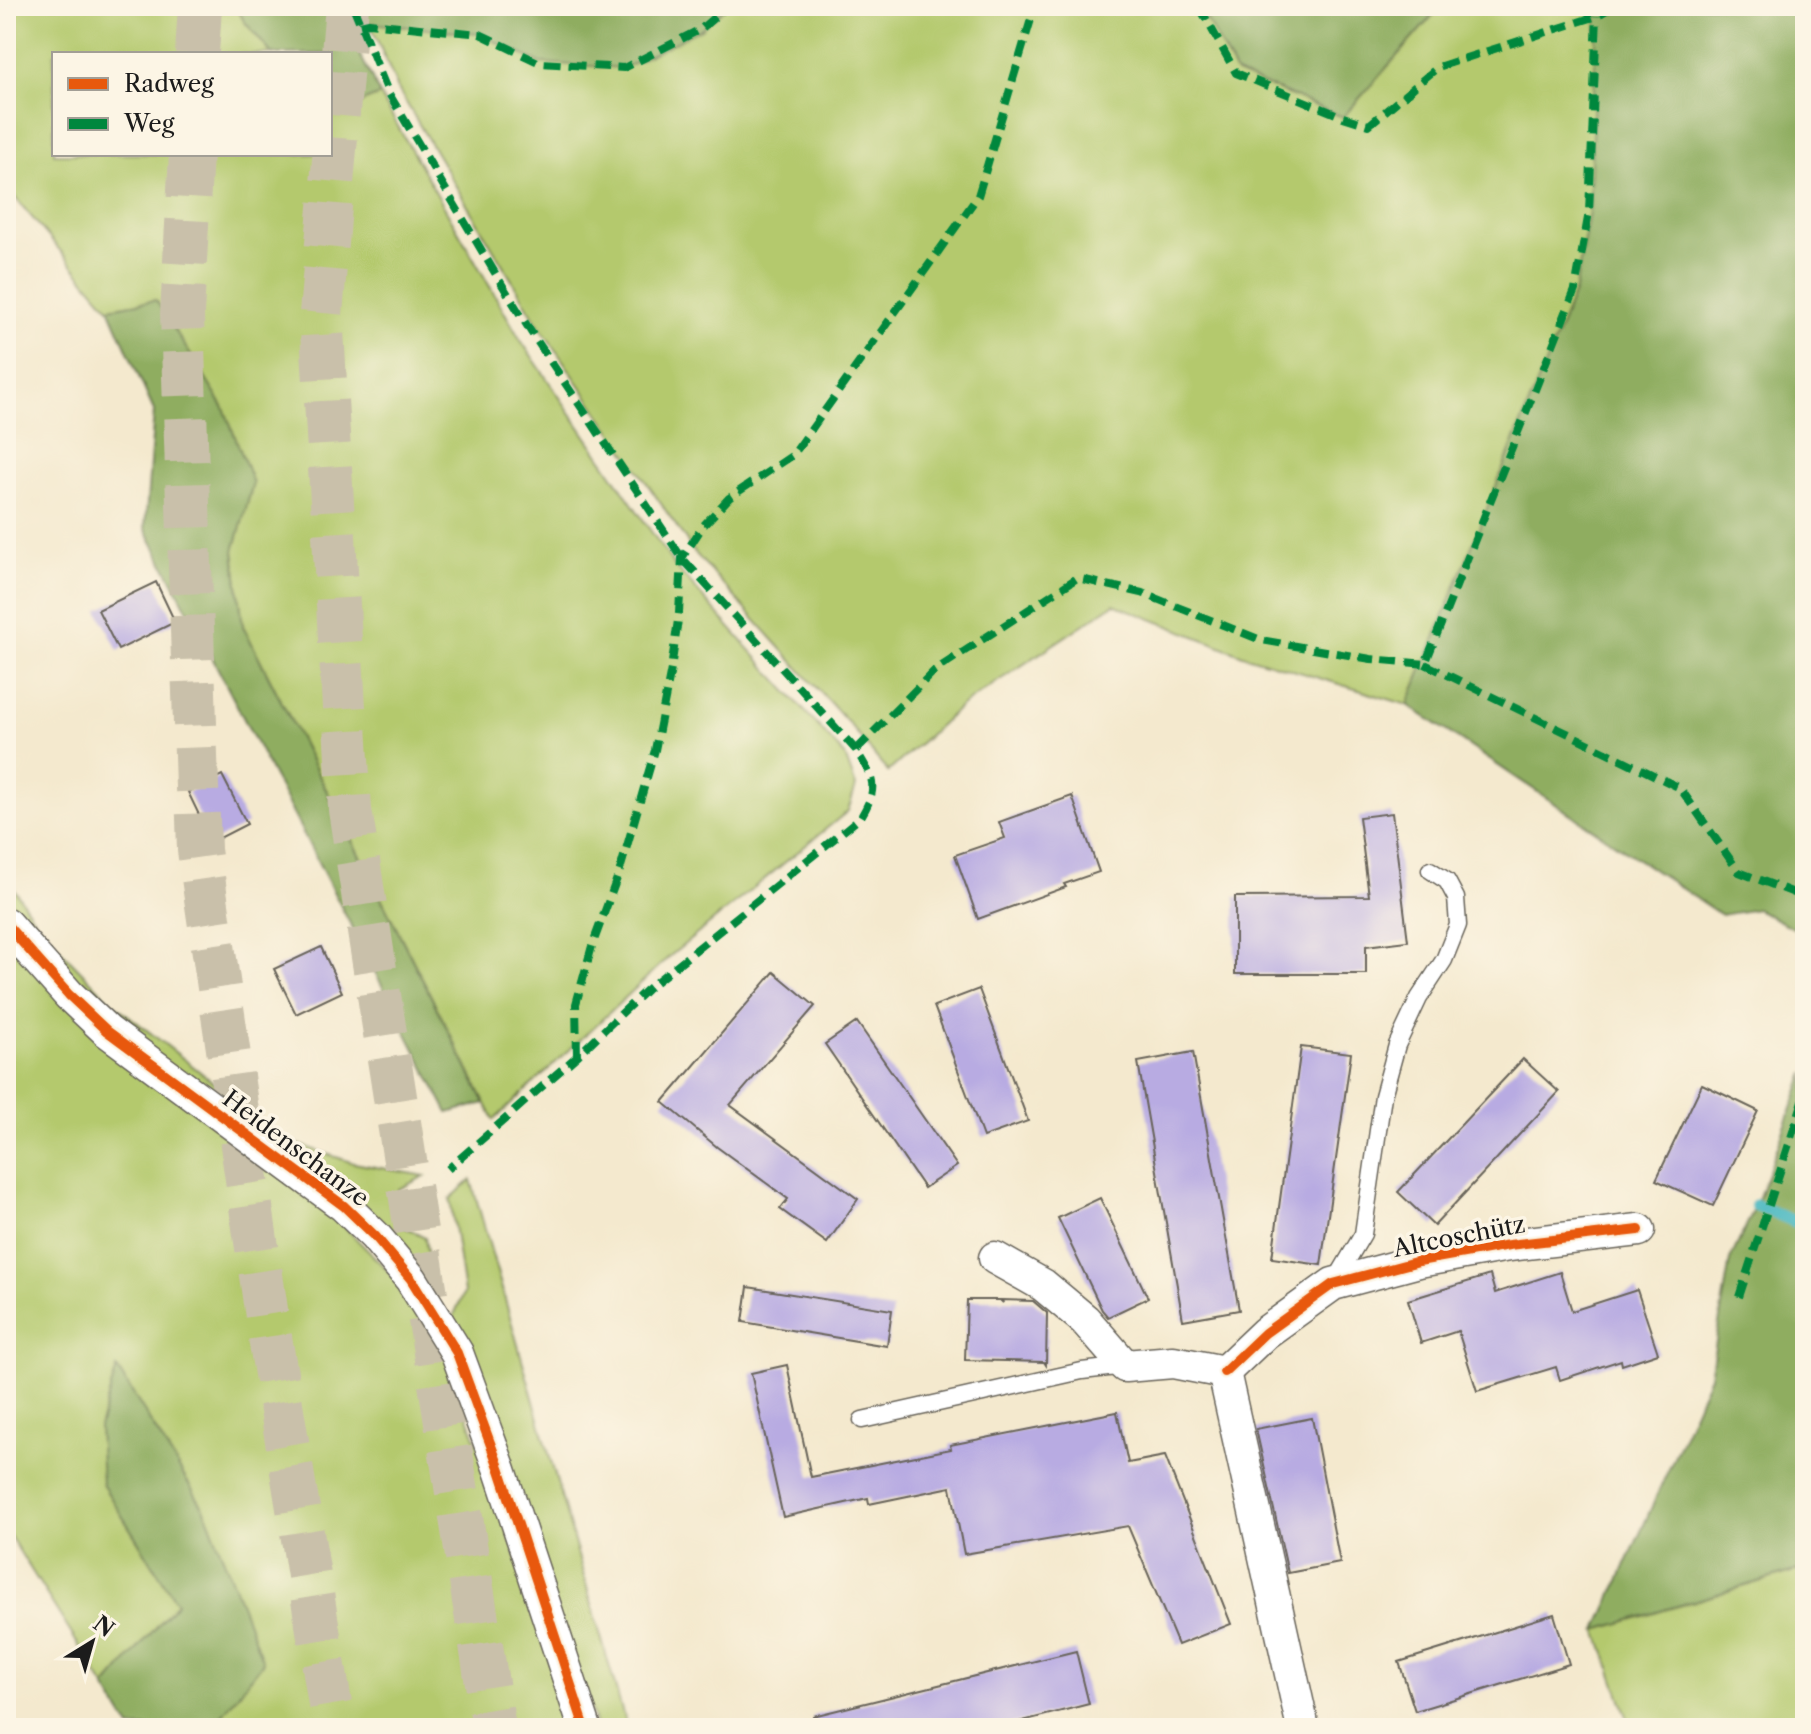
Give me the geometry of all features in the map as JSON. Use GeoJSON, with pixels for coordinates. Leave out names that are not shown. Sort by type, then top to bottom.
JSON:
{"type":"FeatureCollection","features":[{"type":"Feature","properties":{"kind":"street","name":"Heidenschanze"},"geometry":{"type":"LineString","coordinates":[[6,924],[69,995],[107,1031],[344,1206],[375,1236],[411,1279],[435,1314],[463,1367],[585,1728]]}},
{"type":"Feature","properties":{"kind":"street","name":"Altcoschütz"},"geometry":{"type":"LineString","coordinates":[[1224,1372],[1265,1333],[1333,1284],[1419,1261],[1509,1245],[1639,1230]]}},
{"type":"Feature","properties":{"kind":"street"},"geometry":{"type":"LineString","coordinates":[[995,1258],[1054,1294],[1085,1320],[1125,1366],[1173,1362],[1224,1372],[1303,1728]]}},
{"type":"Feature","properties":{"kind":"lane"},"geometry":{"type":"LineString","coordinates":[[1333,1284],[1363,1234],[1383,1096],[1397,1045],[1419,998],[1444,960],[1458,925],[1456,898],[1447,881],[1430,870]]}},
{"type":"Feature","properties":{"kind":"lane"},"geometry":{"type":"LineString","coordinates":[[862,1420],[1082,1371],[1125,1366]]}},
{"type":"Feature","properties":{"kind":"green space"},"geometry":{"type":"Polygon","coordinates":[[[6,6],[236,6],[244,21],[270,52],[52,52],[52,156],[332,156],[332,114],[380,95],[520,339],[674,565],[845,756],[856,786],[848,811],[669,957],[494,1120],[243,626],[234,551],[253,483],[156,300],[109,308],[6,187],[6,6]]]}},
{"type":"Feature","properties":{"kind":"green space"},"geometry":{"type":"Polygon","coordinates":[[[236,6],[727,6],[701,29],[624,68],[540,63],[480,34],[370,23],[348,30],[380,95],[332,114],[332,52],[270,52],[244,21],[236,6]]]}},
{"type":"Feature","properties":{"kind":"green space"},"geometry":{"type":"Polygon","coordinates":[[[727,6],[1199,6],[1236,73],[1343,117],[1441,6],[1576,6],[1597,16],[1589,212],[1575,290],[1408,705],[1243,655],[1114,604],[961,706],[888,772],[851,726],[694,552],[538,324],[398,89],[370,23],[480,34],[540,63],[701,29],[727,6]]]}},
{"type":"Feature","properties":{"kind":"green space"},"geometry":{"type":"Polygon","coordinates":[[[1199,6],[1441,6],[1343,117],[1236,73],[1199,6]]]}},
{"type":"Feature","properties":{"kind":"green space"},"geometry":{"type":"Polygon","coordinates":[[[1576,6],[1805,6],[1805,934],[1757,909],[1721,915],[1408,705],[1575,290],[1589,212],[1597,16],[1576,6]]]}},
{"type":"Feature","properties":{"kind":"green space"},"geometry":{"type":"Polygon","coordinates":[[[156,300],[224,408],[253,483],[234,551],[243,626],[485,1103],[448,1113],[145,528],[154,411],[109,308],[156,300]]]}},
{"type":"Feature","properties":{"kind":"green space"},"geometry":{"type":"Polygon","coordinates":[[[6,877],[43,932],[110,1001],[288,1141],[354,1163],[425,1176],[399,1189],[405,1227],[425,1237],[428,1276],[423,1277],[132,1037],[32,936],[6,903],[6,877]]]}},
{"type":"Feature","properties":{"kind":"green space"},"geometry":{"type":"Polygon","coordinates":[[[6,942],[311,1193],[397,1280],[447,1356],[575,1728],[212,1728],[263,1662],[102,1484],[177,1603],[105,1687],[6,1530],[6,942]]]}},
{"type":"Feature","properties":{"kind":"green space"},"geometry":{"type":"Polygon","coordinates":[[[1805,1073],[1805,1568],[1597,1630],[1710,1376],[1730,1260],[1756,1205],[1805,1073]]]}},
{"type":"Feature","properties":{"kind":"green space"},"geometry":{"type":"Polygon","coordinates":[[[471,1180],[627,1728],[597,1728],[452,1319],[464,1293],[450,1199],[471,1180]]]}},
{"type":"Feature","properties":{"kind":"green space"},"geometry":{"type":"Polygon","coordinates":[[[117,1368],[205,1510],[263,1662],[212,1728],[130,1728],[105,1687],[177,1603],[102,1484],[99,1427],[117,1368]]]}},
{"type":"Feature","properties":{"kind":"green space"},"geometry":{"type":"Polygon","coordinates":[[[1805,1568],[1805,1728],[1631,1728],[1597,1630],[1805,1568]]]}},
{"type":"Feature","properties":{"kind":"building"},"geometry":{"type":"Polygon","coordinates":[[[156,582],[175,622],[118,650],[98,610],[156,582]]]}},
{"type":"Feature","properties":{"kind":"building"},"geometry":{"type":"Polygon","coordinates":[[[222,775],[247,824],[212,842],[188,792],[222,775]]]}},
{"type":"Feature","properties":{"kind":"building"},"geometry":{"type":"Polygon","coordinates":[[[1072,796],[1099,872],[978,919],[955,855],[1005,838],[999,822],[1072,796]]]}},
{"type":"Feature","properties":{"kind":"building"},"geometry":{"type":"Polygon","coordinates":[[[1392,813],[1408,941],[1366,946],[1366,974],[1235,974],[1235,897],[1369,896],[1359,817],[1392,813]]]}},
{"type":"Feature","properties":{"kind":"building"},"geometry":{"type":"Polygon","coordinates":[[[321,947],[342,992],[296,1014],[274,969],[321,947]]]}},
{"type":"Feature","properties":{"kind":"building"},"geometry":{"type":"Polygon","coordinates":[[[774,972],[815,1006],[730,1105],[858,1199],[827,1243],[780,1209],[788,1199],[717,1147],[663,1102],[774,972]]]}},
{"type":"Feature","properties":{"kind":"building"},"geometry":{"type":"Polygon","coordinates":[[[979,989],[1028,1121],[983,1137],[934,1006],[979,989]]]}},
{"type":"Feature","properties":{"kind":"building"},"geometry":{"type":"Polygon","coordinates":[[[857,1022],[957,1166],[924,1188],[825,1044],[857,1022]]]}},
{"type":"Feature","properties":{"kind":"building"},"geometry":{"type":"Polygon","coordinates":[[[1301,1047],[1351,1053],[1321,1265],[1272,1258],[1301,1047]]]}},
{"type":"Feature","properties":{"kind":"building"},"geometry":{"type":"Polygon","coordinates":[[[1193,1052],[1239,1310],[1183,1320],[1138,1062],[1193,1052]]]}},
{"type":"Feature","properties":{"kind":"building"},"geometry":{"type":"Polygon","coordinates":[[[1523,1059],[1559,1092],[1434,1226],[1398,1192],[1523,1059]]]}},
{"type":"Feature","properties":{"kind":"building"},"geometry":{"type":"Polygon","coordinates":[[[1702,1084],[1758,1111],[1713,1206],[1656,1180],[1702,1084]]]}},
{"type":"Feature","properties":{"kind":"building"},"geometry":{"type":"Polygon","coordinates":[[[1100,1198],[1148,1298],[1108,1317],[1058,1218],[1100,1198]]]}},
{"type":"Feature","properties":{"kind":"building"},"geometry":{"type":"Polygon","coordinates":[[[1560,1272],[1572,1311],[1637,1290],[1658,1353],[1622,1365],[1621,1360],[1560,1380],[1556,1367],[1477,1391],[1458,1331],[1421,1343],[1408,1300],[1490,1275],[1495,1293],[1560,1272]]]}},
{"type":"Feature","properties":{"kind":"building"},"geometry":{"type":"Polygon","coordinates":[[[748,1287],[892,1310],[887,1346],[743,1322],[748,1287]]]}},
{"type":"Feature","properties":{"kind":"building"},"geometry":{"type":"Polygon","coordinates":[[[967,1300],[1000,1300],[1003,1303],[1002,1300],[1033,1301],[1047,1313],[1046,1365],[1044,1362],[965,1360],[967,1300]]]}},
{"type":"Feature","properties":{"kind":"building"},"geometry":{"type":"Polygon","coordinates":[[[787,1365],[811,1477],[951,1449],[950,1445],[1117,1412],[1128,1463],[1165,1456],[1231,1624],[1178,1645],[1128,1526],[964,1554],[951,1487],[869,1504],[868,1498],[783,1517],[751,1373],[787,1365]]]}},
{"type":"Feature","properties":{"kind":"building"},"geometry":{"type":"Polygon","coordinates":[[[1312,1418],[1340,1563],[1288,1573],[1256,1429],[1312,1418]]]}},
{"type":"Feature","properties":{"kind":"building"},"geometry":{"type":"Polygon","coordinates":[[[1554,1614],[1569,1664],[1415,1711],[1399,1662],[1554,1614]]]}},
{"type":"Feature","properties":{"kind":"building"},"geometry":{"type":"Polygon","coordinates":[[[1076,1651],[1089,1704],[995,1728],[814,1728],[813,1716],[1076,1651]]]}},
{"type":"Feature","properties":{"kind":"waterway"},"geometry":{"type":"LineString","coordinates":[[1756,1205],[1805,1226]]}},
{"type":"Feature","properties":{"kind":"tunnel"},"geometry":{"type":"LineString","coordinates":[[197,52],[200,6]]}},
{"type":"Feature","properties":{"kind":"tunnel"},"geometry":{"type":"LineString","coordinates":[[347,6],[321,314],[350,810],[494,1728]]}},
{"type":"Feature","properties":{"kind":"tunnel"},"geometry":{"type":"LineString","coordinates":[[191,156],[182,314],[199,850],[270,1337],[334,1728]]}},
{"type":"Feature","properties":{"kind":"marked path"},"geometry":{"type":"LineString","coordinates":[[353,6],[388,92],[492,268],[531,332],[682,558],[856,750],[872,782],[871,797],[861,817],[646,990],[577,1056],[448,1169]]}},
{"type":"Feature","properties":{"kind":"marked path"},"geometry":{"type":"LineString","coordinates":[[360,25],[369,23],[480,34],[540,63],[624,68],[701,29],[727,6]]}},
{"type":"Feature","properties":{"kind":"marked path"},"geometry":{"type":"LineString","coordinates":[[577,1056],[576,1004],[655,750],[679,613],[682,558],[703,526],[729,498],[793,455],[978,196],[1035,6]]}},
{"type":"Feature","properties":{"kind":"marked path"},"geometry":{"type":"LineString","coordinates":[[1199,6],[1236,73],[1369,125],[1438,67],[1597,16],[1613,6]]}},
{"type":"Feature","properties":{"kind":"marked path"},"geometry":{"type":"LineString","coordinates":[[1576,6],[1597,16]]}},
{"type":"Feature","properties":{"kind":"marked path"},"geometry":{"type":"LineString","coordinates":[[856,750],[934,671],[1077,578],[1142,593],[1261,640],[1371,659],[1425,664],[1575,290],[1589,212],[1597,16]]}},
{"type":"Feature","properties":{"kind":"marked path"},"geometry":{"type":"LineString","coordinates":[[1425,664],[1680,788],[1739,872],[1805,897]]}},
{"type":"Feature","properties":{"kind":"marked path"},"geometry":{"type":"LineString","coordinates":[[1739,1297],[1805,1095]]}},
{"type":"Feature","properties":{"kind":"cycle path"},"geometry":{"type":"LineString","coordinates":[[6,924],[69,995],[107,1031],[344,1206],[375,1236],[411,1279],[457,1353],[500,1470],[585,1728]]}},
{"type":"Feature","properties":{"kind":"cycle path"},"geometry":{"type":"LineString","coordinates":[[1224,1372],[1265,1333],[1333,1284],[1419,1261],[1509,1245],[1639,1230]]}}]}
